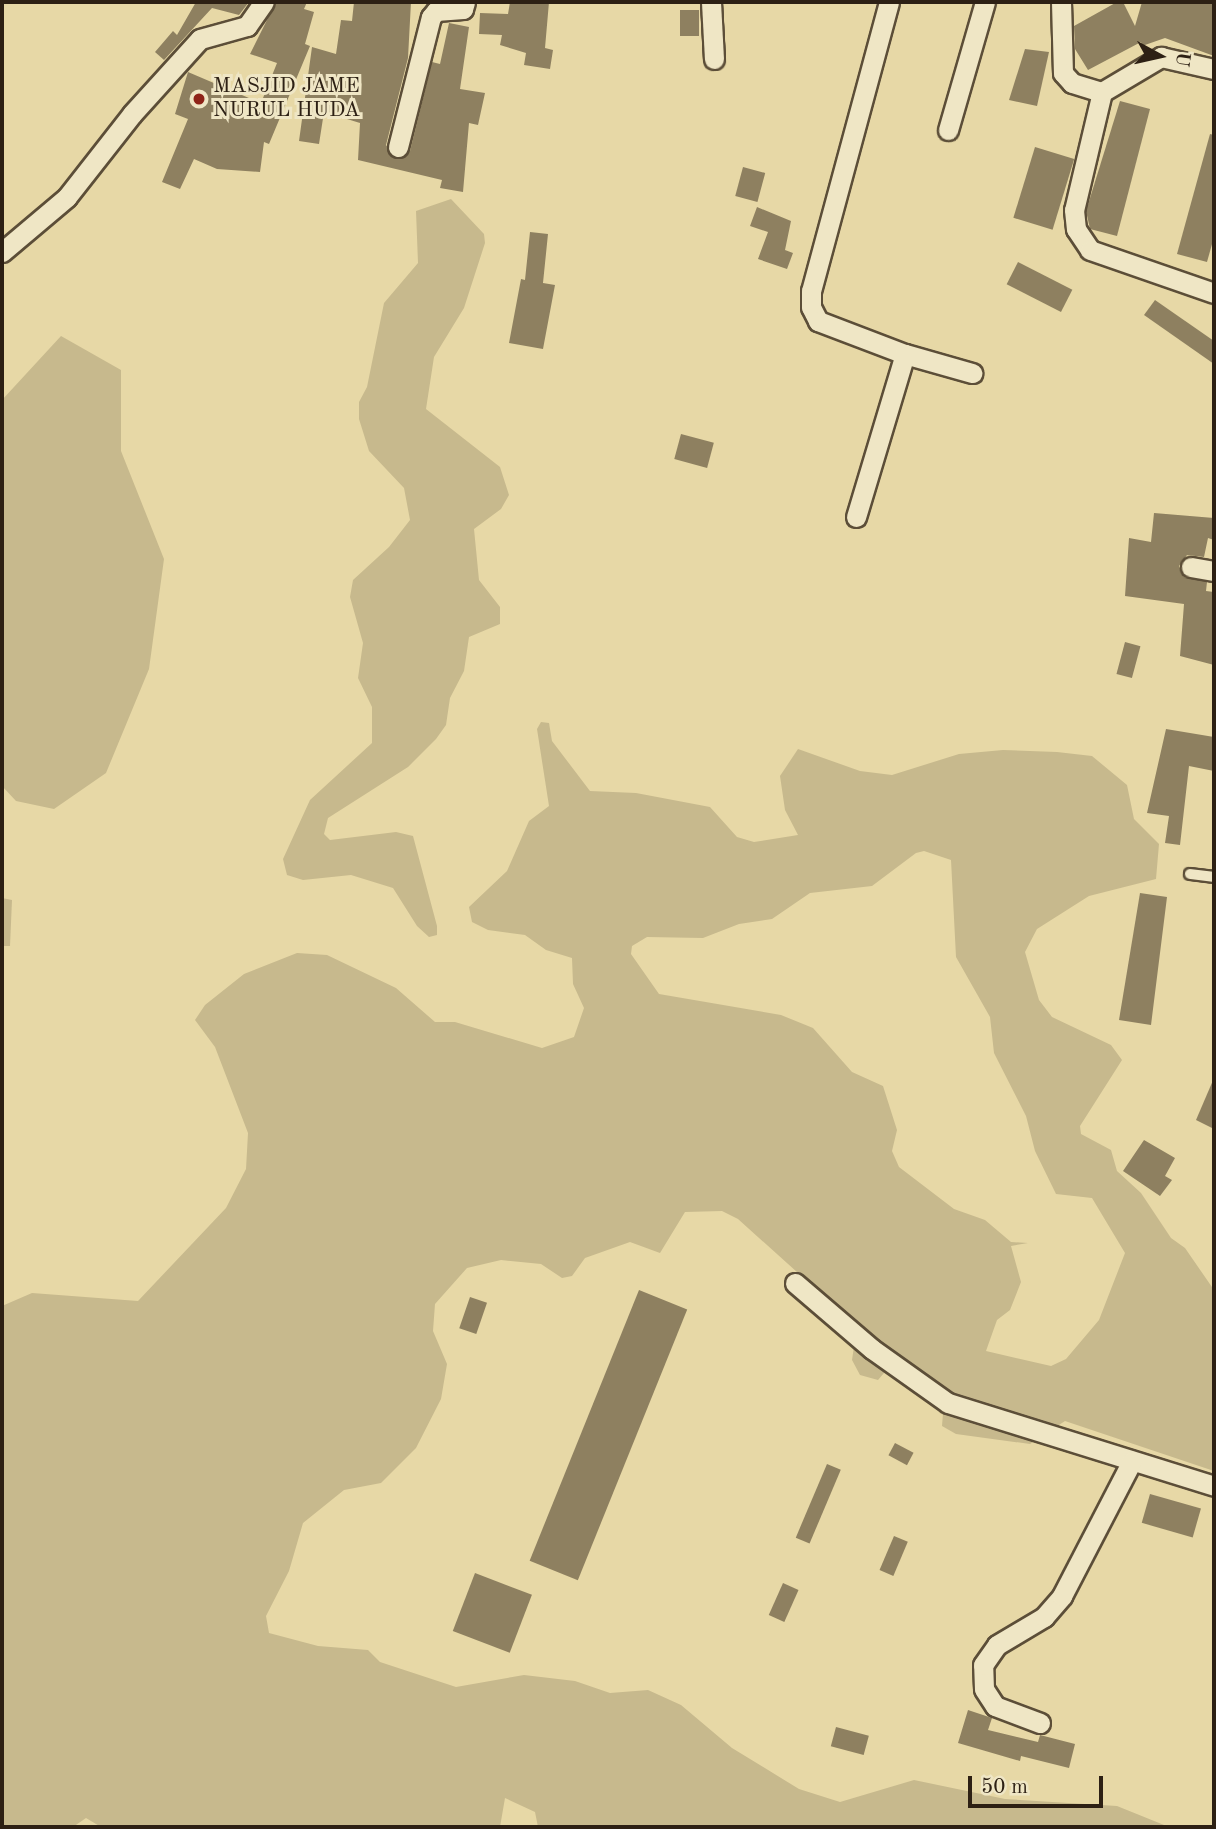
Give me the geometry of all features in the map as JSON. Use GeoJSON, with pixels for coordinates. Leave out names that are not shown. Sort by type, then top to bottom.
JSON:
{"type":"FeatureCollection","features":[{"type":"Feature","properties":{"kind":"street"},"geometry":{"type":"LineString","coordinates":[[2,252],[67,197],[132,114],[200,39],[247,26],[264,2]]}},
{"type":"Feature","properties":{"kind":"street"},"geometry":{"type":"LineString","coordinates":[[398,147],[431,17],[436,11],[463,9],[465,2]]}},
{"type":"Feature","properties":{"kind":"street"},"geometry":{"type":"LineString","coordinates":[[711,2],[714,59]]}},
{"type":"Feature","properties":{"kind":"street"},"geometry":{"type":"LineString","coordinates":[[889,2],[811,291],[811,307],[818,321],[905,354],[972,373]]}},
{"type":"Feature","properties":{"kind":"street"},"geometry":{"type":"LineString","coordinates":[[948,130],[985,2]]}},
{"type":"Feature","properties":{"kind":"street"},"geometry":{"type":"LineString","coordinates":[[1061,2],[1063,73],[1072,83],[1102,92]]}},
{"type":"Feature","properties":{"kind":"street"},"geometry":{"type":"LineString","coordinates":[[1214,69],[1161,57],[1102,92],[1074,210],[1076,229],[1090,250],[1214,293]]}},
{"type":"Feature","properties":{"kind":"street"},"geometry":{"type":"LineString","coordinates":[[856,517],[905,354]]}},
{"type":"Feature","properties":{"kind":"street"},"geometry":{"type":"LineString","coordinates":[[1191,567],[1214,571]]}},
{"type":"Feature","properties":{"kind":"street"},"geometry":{"type":"LineString","coordinates":[[795,1283],[872,1349],[948,1403],[1214,1486]]}},
{"type":"Feature","properties":{"kind":"street"},"geometry":{"type":"LineString","coordinates":[[1040,1723],[995,1706],[984,1689],[983,1665],[997,1645],[1044,1617],[1062,1596],[1132,1461]]}},
{"type":"Feature","properties":{"kind":"lane"},"geometry":{"type":"LineString","coordinates":[[1190,874],[1214,877]]}},
{"type":"Feature","properties":{"kind":"shaded area"},"geometry":{"type":"Polygon","coordinates":[[[451,199],[484,234],[485,243],[464,308],[434,357],[426,409],[500,467],[509,495],[501,509],[474,529],[479,580],[500,607],[500,624],[469,637],[464,671],[450,698],[446,725],[436,739],[408,767],[328,818],[324,834],[330,840],[396,832],[413,836],[437,926],[437,935],[429,937],[417,926],[393,888],[351,875],[303,880],[287,875],[283,859],[310,800],[372,743],[372,707],[358,678],[363,643],[350,597],[353,580],[389,547],[410,520],[404,488],[369,451],[359,419],[359,402],[367,387],[384,303],[418,263],[416,211],[451,199]]]}},
{"type":"Feature","properties":{"kind":"shaded area"},"geometry":{"type":"Polygon","coordinates":[[[61,336],[121,370],[121,451],[164,559],[149,669],[106,773],[54,809],[16,801],[2,786],[2,400],[61,336]]]}},
{"type":"Feature","properties":{"kind":"shaded area"},"geometry":{"type":"Polygon","coordinates":[[[541,722],[549,723],[552,741],[590,791],[636,793],[710,807],[737,837],[754,842],[798,835],[785,810],[780,776],[798,749],[860,771],[892,775],[959,754],[1003,750],[1057,752],[1092,756],[1127,785],[1134,819],[1159,844],[1156,879],[1089,896],[1037,929],[1025,952],[1039,1000],[1052,1017],[1111,1045],[1122,1060],[1080,1126],[1081,1134],[1111,1150],[1117,1171],[1141,1193],[1171,1238],[1185,1248],[1214,1290],[1214,1471],[1065,1421],[1030,1444],[956,1434],[942,1426],[945,1388],[938,1382],[905,1364],[889,1367],[878,1380],[860,1375],[852,1360],[857,1326],[738,1219],[722,1211],[685,1212],[660,1253],[630,1242],[585,1258],[572,1276],[562,1278],[541,1264],[501,1260],[467,1268],[435,1304],[433,1331],[447,1364],[441,1399],[416,1448],[381,1483],[344,1490],[303,1523],[289,1571],[266,1616],[269,1633],[318,1646],[368,1650],[380,1662],[456,1687],[524,1675],[575,1681],[610,1693],[648,1690],[681,1705],[732,1748],[799,1789],[840,1802],[914,1780],[1005,1799],[1117,1806],[1169,1827],[538,1827],[535,1812],[505,1798],[500,1827],[101,1827],[86,1818],[73,1827],[2,1827],[2,1306],[32,1293],[138,1301],[226,1208],[246,1169],[248,1133],[215,1047],[195,1020],[205,1005],[244,974],[297,953],[327,955],[396,988],[435,1022],[455,1022],[542,1048],[574,1037],[584,1008],[573,984],[572,958],[546,950],[525,935],[488,930],[472,922],[469,907],[507,871],[529,821],[549,806],[537,729],[541,722]],[[924,851],[916,853],[872,886],[810,893],[772,919],[739,924],[703,938],[647,937],[632,946],[631,954],[659,994],[781,1015],[813,1028],[852,1072],[883,1086],[897,1130],[892,1151],[899,1167],[954,1209],[985,1220],[1011,1242],[1028,1243],[1011,1246],[1021,1282],[1010,1310],[997,1320],[986,1351],[1051,1366],[1066,1359],[1099,1320],[1125,1253],[1092,1198],[1056,1194],[1035,1151],[1026,1116],[994,1053],[990,1017],[956,957],[951,860],[924,851]]]}},
{"type":"Feature","properties":{"kind":"shaded area"},"geometry":{"type":"Polygon","coordinates":[[[2,898],[12,900],[10,946],[2,946],[2,898]]]}},
{"type":"Feature","properties":{"kind":"building"},"geometry":{"type":"Polygon","coordinates":[[[196,2],[249,2],[239,15],[212,8],[164,60],[155,52],[173,31],[177,35],[196,2]]]}},
{"type":"Feature","properties":{"kind":"building"},"geometry":{"type":"Polygon","coordinates":[[[276,2],[307,2],[304,9],[314,12],[305,44],[310,46],[269,144],[264,142],[260,172],[217,169],[194,159],[180,189],[162,182],[188,119],[175,114],[188,72],[261,103],[277,63],[250,54],[276,2]]]}},
{"type":"Feature","properties":{"kind":"building"},"geometry":{"type":"Polygon","coordinates":[[[354,2],[411,2],[408,58],[386,145],[396,159],[410,151],[432,62],[440,64],[449,23],[469,27],[460,89],[485,93],[478,125],[469,123],[463,192],[440,188],[442,180],[358,160],[360,123],[324,112],[319,144],[299,141],[312,47],[336,54],[341,20],[352,21],[354,2]]]}},
{"type":"Feature","properties":{"kind":"building"},"geometry":{"type":"Polygon","coordinates":[[[510,2],[549,2],[545,48],[553,50],[550,69],[524,65],[526,53],[500,45],[502,35],[479,34],[480,13],[508,14],[510,2]]]}},
{"type":"Feature","properties":{"kind":"building"},"geometry":{"type":"Polygon","coordinates":[[[1117,2],[1123,2],[1135,26],[1142,2],[1214,2],[1214,56],[1165,38],[1142,46],[1141,42],[1088,70],[1075,49],[1074,26],[1117,2]]]}},
{"type":"Feature","properties":{"kind":"building"},"geometry":{"type":"Polygon","coordinates":[[[680,10],[699,10],[699,36],[680,36],[680,10]]]}},
{"type":"Feature","properties":{"kind":"building"},"geometry":{"type":"Polygon","coordinates":[[[1025,49],[1049,52],[1037,106],[1009,100],[1025,49]]]}},
{"type":"Feature","properties":{"kind":"building"},"geometry":{"type":"Polygon","coordinates":[[[1120,101],[1150,109],[1117,236],[1090,229],[1086,211],[1120,101]]]}},
{"type":"Feature","properties":{"kind":"building"},"geometry":{"type":"Polygon","coordinates":[[[1210,134],[1214,135],[1214,237],[1207,262],[1177,254],[1210,134]]]}},
{"type":"Feature","properties":{"kind":"building"},"geometry":{"type":"Polygon","coordinates":[[[1035,147],[1074,159],[1053,230],[1013,218],[1035,147]]]}},
{"type":"Feature","properties":{"kind":"building"},"geometry":{"type":"Polygon","coordinates":[[[743,167],[765,173],[757,202],[735,196],[743,167]]]}},
{"type":"Feature","properties":{"kind":"building"},"geometry":{"type":"Polygon","coordinates":[[[757,207],[791,221],[785,250],[793,253],[787,269],[758,259],[768,232],[750,226],[757,207]]]}},
{"type":"Feature","properties":{"kind":"building"},"geometry":{"type":"Polygon","coordinates":[[[530,232],[548,234],[543,283],[555,285],[543,349],[509,343],[521,279],[525,280],[530,232]]]}},
{"type":"Feature","properties":{"kind":"building"},"geometry":{"type":"Polygon","coordinates":[[[1018,262],[1072,290],[1061,312],[1007,284],[1018,262]]]}},
{"type":"Feature","properties":{"kind":"building"},"geometry":{"type":"Polygon","coordinates":[[[1155,300],[1214,341],[1214,364],[1144,315],[1155,300]]]}},
{"type":"Feature","properties":{"kind":"building"},"geometry":{"type":"Polygon","coordinates":[[[681,434],[714,443],[707,468],[674,459],[681,434]]]}},
{"type":"Feature","properties":{"kind":"building"},"geometry":{"type":"Polygon","coordinates":[[[1154,513],[1214,518],[1214,540],[1208,538],[1204,557],[1187,555],[1179,566],[1184,577],[1207,582],[1206,591],[1214,592],[1214,665],[1180,656],[1184,604],[1125,596],[1129,538],[1151,542],[1154,513]]]}},
{"type":"Feature","properties":{"kind":"building"},"geometry":{"type":"Polygon","coordinates":[[[1125,642],[1140,646],[1132,678],[1116,674],[1125,642]]]}},
{"type":"Feature","properties":{"kind":"building"},"geometry":{"type":"Polygon","coordinates":[[[1166,729],[1214,737],[1214,771],[1189,766],[1180,845],[1165,843],[1169,816],[1147,813],[1166,729]]]}},
{"type":"Feature","properties":{"kind":"building"},"geometry":{"type":"Polygon","coordinates":[[[1140,893],[1167,897],[1151,1025],[1119,1020],[1140,893]]]}},
{"type":"Feature","properties":{"kind":"building"},"geometry":{"type":"Polygon","coordinates":[[[1214,1078],[1214,1129],[1196,1120],[1214,1078]]]}},
{"type":"Feature","properties":{"kind":"building"},"geometry":{"type":"Polygon","coordinates":[[[1144,1140],[1175,1158],[1165,1176],[1172,1180],[1160,1196],[1123,1171],[1144,1140]]]}},
{"type":"Feature","properties":{"kind":"building"},"geometry":{"type":"Polygon","coordinates":[[[639,1290],[687,1309],[578,1580],[530,1561],[639,1290]]]}},
{"type":"Feature","properties":{"kind":"building"},"geometry":{"type":"Polygon","coordinates":[[[470,1297],[487,1303],[476,1334],[459,1328],[470,1297]]]}},
{"type":"Feature","properties":{"kind":"building"},"geometry":{"type":"Polygon","coordinates":[[[895,1443],[914,1453],[907,1465],[888,1455],[895,1443]]]}},
{"type":"Feature","properties":{"kind":"building"},"geometry":{"type":"Polygon","coordinates":[[[827,1464],[841,1470],[810,1544],[796,1538],[827,1464]]]}},
{"type":"Feature","properties":{"kind":"building"},"geometry":{"type":"Polygon","coordinates":[[[1150,1494],[1201,1509],[1193,1537],[1142,1523],[1150,1494]]]}},
{"type":"Feature","properties":{"kind":"building"},"geometry":{"type":"Polygon","coordinates":[[[894,1536],[908,1542],[893,1576],[880,1570],[894,1536]]]}},
{"type":"Feature","properties":{"kind":"building"},"geometry":{"type":"Polygon","coordinates":[[[475,1573],[532,1595],[510,1653],[453,1631],[475,1573]]]}},
{"type":"Feature","properties":{"kind":"building"},"geometry":{"type":"Polygon","coordinates":[[[783,1583],[799,1590],[784,1622],[769,1615],[783,1583]]]}},
{"type":"Feature","properties":{"kind":"building"},"geometry":{"type":"Polygon","coordinates":[[[968,1710],[992,1718],[988,1730],[1038,1742],[1040,1735],[1075,1744],[1069,1768],[1021,1756],[1020,1761],[958,1743],[968,1710]]]}},
{"type":"Feature","properties":{"kind":"building"},"geometry":{"type":"Polygon","coordinates":[[[836,1727],[869,1736],[864,1755],[831,1746],[836,1727]]]}},
{"type":"Feature","properties":{"kind":"place","name":"MASJID JAME NURUL HUDA"},"geometry":{"type":"Point","coordinates":[199,99]}}]}
